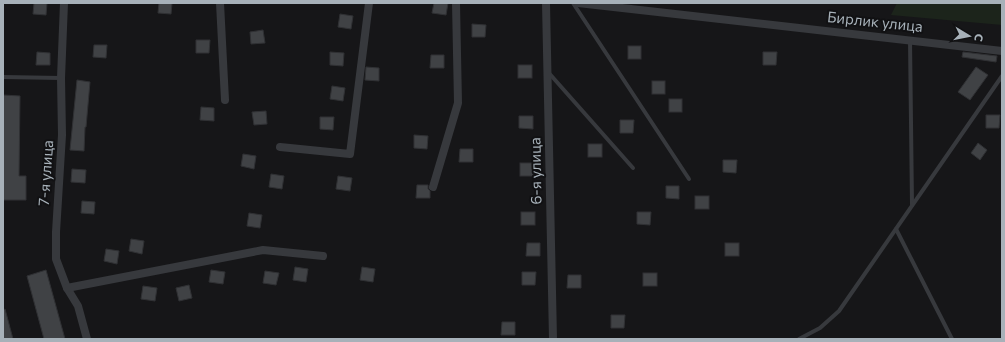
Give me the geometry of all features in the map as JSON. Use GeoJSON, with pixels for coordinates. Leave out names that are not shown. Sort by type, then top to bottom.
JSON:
{"type":"FeatureCollection","features":[{"type":"Feature","properties":{"kind":"street","name":"7-я улица"},"geometry":{"type":"LineString","coordinates":[[64,3],[61,78],[62,135],[56,232],[56,259],[67,288],[78,306],[87,339]]}},
{"type":"Feature","properties":{"kind":"street"},"geometry":{"type":"LineString","coordinates":[[220,3],[225,100]]}},
{"type":"Feature","properties":{"kind":"street"},"geometry":{"type":"LineString","coordinates":[[280,147],[350,154],[369,3]]}},
{"type":"Feature","properties":{"kind":"street"},"geometry":{"type":"LineString","coordinates":[[433,186],[458,103],[456,3]]}},
{"type":"Feature","properties":{"kind":"street","name":"6-я улица"},"geometry":{"type":"LineString","coordinates":[[546,3],[553,339]]}},
{"type":"Feature","properties":{"kind":"street","name":"Бирлик улица"},"geometry":{"type":"LineString","coordinates":[[578,3],[1002,51]]}},
{"type":"Feature","properties":{"kind":"street"},"geometry":{"type":"LineString","coordinates":[[67,288],[262,250],[323,256]]}},
{"type":"Feature","properties":{"kind":"lane"},"geometry":{"type":"LineString","coordinates":[[573,3],[689,179]]}},
{"type":"Feature","properties":{"kind":"lane"},"geometry":{"type":"LineString","coordinates":[[910,40],[912,205]]}},
{"type":"Feature","properties":{"kind":"lane"},"geometry":{"type":"LineString","coordinates":[[548,72],[632,168]]}},
{"type":"Feature","properties":{"kind":"lane"},"geometry":{"type":"LineString","coordinates":[[799,339],[820,328],[839,311],[1002,76]]}},
{"type":"Feature","properties":{"kind":"lane"},"geometry":{"type":"LineString","coordinates":[[3,77],[61,78]]}},
{"type":"Feature","properties":{"kind":"lane"},"geometry":{"type":"LineString","coordinates":[[896,229],[952,339]]}},
{"type":"Feature","properties":{"kind":"shaded area"},"geometry":{"type":"Polygon","coordinates":[[[897,3],[1002,3],[1002,25],[891,15],[897,3]]]}},
{"type":"Feature","properties":{"kind":"building"},"geometry":{"type":"Polygon","coordinates":[[[34,3],[47,3],[46,15],[33,14],[34,3]]]}},
{"type":"Feature","properties":{"kind":"building"},"geometry":{"type":"Polygon","coordinates":[[[159,3],[172,3],[171,14],[158,13],[159,3]]]}},
{"type":"Feature","properties":{"kind":"building"},"geometry":{"type":"Polygon","coordinates":[[[434,3],[448,3],[446,15],[432,13],[434,3]]]}},
{"type":"Feature","properties":{"kind":"building"},"geometry":{"type":"Polygon","coordinates":[[[340,14],[353,16],[351,29],[338,27],[340,14]]]}},
{"type":"Feature","properties":{"kind":"building"},"geometry":{"type":"Polygon","coordinates":[[[472,24],[486,25],[485,37],[472,37],[472,24]]]}},
{"type":"Feature","properties":{"kind":"building"},"geometry":{"type":"Polygon","coordinates":[[[263,30],[265,43],[251,44],[250,32],[263,30]]]}},
{"type":"Feature","properties":{"kind":"building"},"geometry":{"type":"Polygon","coordinates":[[[196,40],[210,40],[209,53],[196,53],[196,40]]]}},
{"type":"Feature","properties":{"kind":"building"},"geometry":{"type":"Polygon","coordinates":[[[94,45],[107,45],[106,58],[93,57],[94,45]]]}},
{"type":"Feature","properties":{"kind":"building"},"geometry":{"type":"Polygon","coordinates":[[[628,46],[641,46],[641,59],[628,59],[628,46]]]}},
{"type":"Feature","properties":{"kind":"building"},"geometry":{"type":"Polygon","coordinates":[[[37,52],[50,53],[50,65],[36,65],[37,52]]]}},
{"type":"Feature","properties":{"kind":"building"},"geometry":{"type":"Polygon","coordinates":[[[330,52],[344,53],[343,66],[330,65],[330,52]]]}},
{"type":"Feature","properties":{"kind":"building"},"geometry":{"type":"Polygon","coordinates":[[[763,52],[777,52],[776,65],[763,65],[763,52]]]}},
{"type":"Feature","properties":{"kind":"building"},"geometry":{"type":"Polygon","coordinates":[[[963,52],[997,56],[996,62],[962,57],[963,52]]]}},
{"type":"Feature","properties":{"kind":"building"},"geometry":{"type":"Polygon","coordinates":[[[431,55],[444,55],[444,68],[430,68],[431,55]]]}},
{"type":"Feature","properties":{"kind":"building"},"geometry":{"type":"Polygon","coordinates":[[[518,65],[532,65],[532,78],[518,78],[518,65]]]}},
{"type":"Feature","properties":{"kind":"building"},"geometry":{"type":"Polygon","coordinates":[[[366,67],[379,68],[379,81],[365,80],[366,67]]]}},
{"type":"Feature","properties":{"kind":"building"},"geometry":{"type":"Polygon","coordinates":[[[976,67],[988,75],[970,100],[958,92],[976,67]]]}},
{"type":"Feature","properties":{"kind":"building"},"geometry":{"type":"Polygon","coordinates":[[[77,80],[90,82],[84,151],[70,150],[77,80]]]}},
{"type":"Feature","properties":{"kind":"building"},"geometry":{"type":"Polygon","coordinates":[[[652,81],[665,81],[665,94],[652,94],[652,81]]]}},
{"type":"Feature","properties":{"kind":"building"},"geometry":{"type":"Polygon","coordinates":[[[332,86],[345,88],[343,101],[330,99],[332,86]]]}},
{"type":"Feature","properties":{"kind":"building"},"geometry":{"type":"Polygon","coordinates":[[[3,95],[20,96],[19,176],[26,176],[26,200],[3,200],[3,95]]]}},
{"type":"Feature","properties":{"kind":"building"},"geometry":{"type":"Polygon","coordinates":[[[669,99],[682,99],[682,112],[669,112],[669,99]]]}},
{"type":"Feature","properties":{"kind":"building"},"geometry":{"type":"Polygon","coordinates":[[[201,107],[214,108],[214,121],[200,120],[201,107]]]}},
{"type":"Feature","properties":{"kind":"building"},"geometry":{"type":"Polygon","coordinates":[[[266,111],[267,124],[254,125],[252,112],[266,111]]]}},
{"type":"Feature","properties":{"kind":"building"},"geometry":{"type":"Polygon","coordinates":[[[986,115],[1000,115],[999,128],[986,128],[986,115]]]}},
{"type":"Feature","properties":{"kind":"building"},"geometry":{"type":"Polygon","coordinates":[[[519,116],[533,116],[533,129],[519,128],[519,116]]]}},
{"type":"Feature","properties":{"kind":"building"},"geometry":{"type":"Polygon","coordinates":[[[320,117],[334,117],[333,130],[320,129],[320,117]]]}},
{"type":"Feature","properties":{"kind":"building"},"geometry":{"type":"Polygon","coordinates":[[[620,120],[634,120],[633,133],[620,133],[620,120]]]}},
{"type":"Feature","properties":{"kind":"building"},"geometry":{"type":"Polygon","coordinates":[[[414,135],[428,136],[427,149],[414,148],[414,135]]]}},
{"type":"Feature","properties":{"kind":"building"},"geometry":{"type":"Polygon","coordinates":[[[978,143],[987,150],[980,160],[971,153],[978,143]]]}},
{"type":"Feature","properties":{"kind":"building"},"geometry":{"type":"Polygon","coordinates":[[[588,144],[602,144],[602,157],[588,157],[588,144]]]}},
{"type":"Feature","properties":{"kind":"building"},"geometry":{"type":"Polygon","coordinates":[[[460,149],[473,149],[473,162],[459,162],[460,149]]]}},
{"type":"Feature","properties":{"kind":"building"},"geometry":{"type":"Polygon","coordinates":[[[243,154],[256,156],[254,169],[241,166],[243,154]]]}},
{"type":"Feature","properties":{"kind":"building"},"geometry":{"type":"Polygon","coordinates":[[[723,160],[737,160],[736,173],[723,172],[723,160]]]}},
{"type":"Feature","properties":{"kind":"building"},"geometry":{"type":"Polygon","coordinates":[[[520,163],[533,163],[533,176],[520,176],[520,163]]]}},
{"type":"Feature","properties":{"kind":"building"},"geometry":{"type":"Polygon","coordinates":[[[72,169],[86,170],[85,183],[71,182],[72,169]]]}},
{"type":"Feature","properties":{"kind":"building"},"geometry":{"type":"Polygon","coordinates":[[[271,174],[284,176],[282,189],[269,187],[271,174]]]}},
{"type":"Feature","properties":{"kind":"building"},"geometry":{"type":"Polygon","coordinates":[[[338,176],[352,178],[350,191],[336,189],[338,176]]]}},
{"type":"Feature","properties":{"kind":"building"},"geometry":{"type":"Polygon","coordinates":[[[417,185],[428,185],[430,198],[416,198],[417,185]]]}},
{"type":"Feature","properties":{"kind":"building"},"geometry":{"type":"Polygon","coordinates":[[[666,186],[679,186],[679,199],[666,198],[666,186]]]}},
{"type":"Feature","properties":{"kind":"building"},"geometry":{"type":"Polygon","coordinates":[[[695,196],[709,196],[709,209],[695,209],[695,196]]]}},
{"type":"Feature","properties":{"kind":"building"},"geometry":{"type":"Polygon","coordinates":[[[82,201],[95,202],[94,214],[81,213],[82,201]]]}},
{"type":"Feature","properties":{"kind":"building"},"geometry":{"type":"Polygon","coordinates":[[[521,212],[535,212],[535,225],[521,225],[521,212]]]}},
{"type":"Feature","properties":{"kind":"building"},"geometry":{"type":"Polygon","coordinates":[[[637,212],[651,212],[650,225],[637,224],[637,212]]]}},
{"type":"Feature","properties":{"kind":"building"},"geometry":{"type":"Polygon","coordinates":[[[249,213],[262,215],[260,228],[247,226],[249,213]]]}},
{"type":"Feature","properties":{"kind":"building"},"geometry":{"type":"Polygon","coordinates":[[[131,239],[144,241],[142,254],[129,251],[131,239]]]}},
{"type":"Feature","properties":{"kind":"building"},"geometry":{"type":"Polygon","coordinates":[[[527,243],[540,243],[540,256],[526,256],[527,243]]]}},
{"type":"Feature","properties":{"kind":"building"},"geometry":{"type":"Polygon","coordinates":[[[725,243],[739,243],[739,256],[725,256],[725,243]]]}},
{"type":"Feature","properties":{"kind":"building"},"geometry":{"type":"Polygon","coordinates":[[[106,249],[119,251],[117,264],[104,261],[106,249]]]}},
{"type":"Feature","properties":{"kind":"building"},"geometry":{"type":"Polygon","coordinates":[[[295,267],[308,269],[306,282],[293,280],[295,267]]]}},
{"type":"Feature","properties":{"kind":"building"},"geometry":{"type":"Polygon","coordinates":[[[362,267],[375,269],[373,282],[360,280],[362,267]]]}},
{"type":"Feature","properties":{"kind":"building"},"geometry":{"type":"Polygon","coordinates":[[[46,270],[65,339],[44,339],[27,276],[46,270]]]}},
{"type":"Feature","properties":{"kind":"building"},"geometry":{"type":"Polygon","coordinates":[[[211,270],[225,272],[223,284],[209,282],[211,270]]]}},
{"type":"Feature","properties":{"kind":"building"},"geometry":{"type":"Polygon","coordinates":[[[265,271],[279,273],[276,285],[263,283],[265,271]]]}},
{"type":"Feature","properties":{"kind":"building"},"geometry":{"type":"Polygon","coordinates":[[[522,272],[536,272],[535,285],[522,285],[522,272]]]}},
{"type":"Feature","properties":{"kind":"building"},"geometry":{"type":"Polygon","coordinates":[[[643,273],[657,273],[657,286],[643,286],[643,273]]]}},
{"type":"Feature","properties":{"kind":"building"},"geometry":{"type":"Polygon","coordinates":[[[568,275],[581,275],[581,288],[567,288],[568,275]]]}},
{"type":"Feature","properties":{"kind":"building"},"geometry":{"type":"Polygon","coordinates":[[[189,285],[192,298],[179,301],[176,288],[189,285]]]}},
{"type":"Feature","properties":{"kind":"building"},"geometry":{"type":"Polygon","coordinates":[[[143,286],[157,288],[155,301],[141,299],[143,286]]]}},
{"type":"Feature","properties":{"kind":"building"},"geometry":{"type":"Polygon","coordinates":[[[5,309],[13,339],[3,339],[3,310],[5,309]]]}},
{"type":"Feature","properties":{"kind":"building"},"geometry":{"type":"Polygon","coordinates":[[[611,315],[625,315],[624,328],[611,328],[611,315]]]}},
{"type":"Feature","properties":{"kind":"building"},"geometry":{"type":"Polygon","coordinates":[[[502,322],[515,322],[515,335],[501,335],[502,322]]]}}]}
